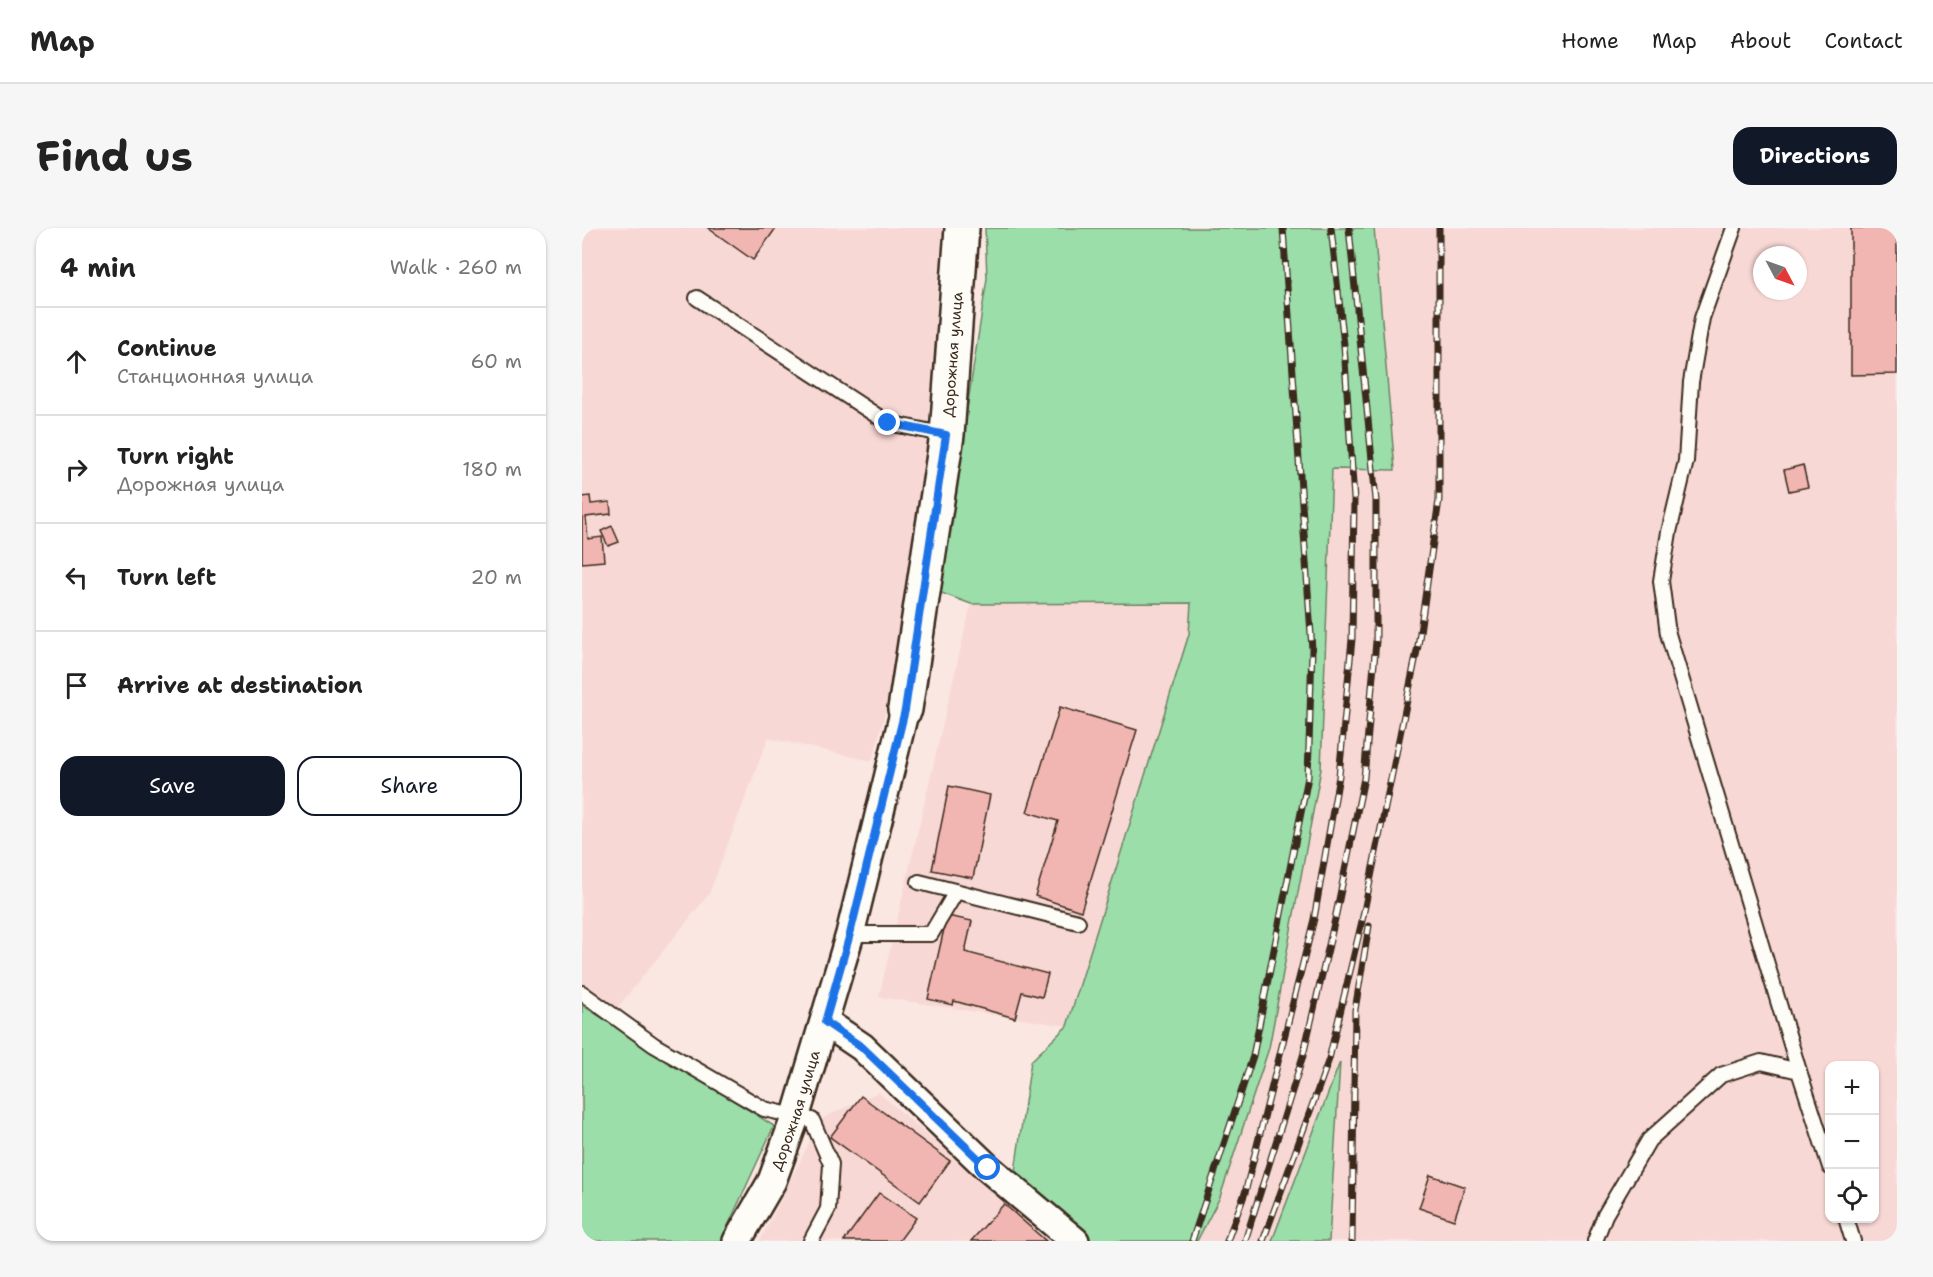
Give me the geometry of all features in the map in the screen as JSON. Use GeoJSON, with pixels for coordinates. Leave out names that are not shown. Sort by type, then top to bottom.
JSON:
{"type":"FeatureCollection","features":[{"type":"Feature","properties":{"kind":"street","name":"Дорожная улица"},"geometry":{"type":"LineString","coordinates":[[737,1241],[772,1180],[796,1115],[850,934],[905,710],[946,435],[962,228]]}},
{"type":"Feature","properties":{"kind":"street"},"geometry":{"type":"LineString","coordinates":[[825,1022],[862,1047],[988,1168],[1075,1241]]}},
{"type":"Feature","properties":{"kind":"lane"},"geometry":{"type":"LineString","coordinates":[[1734,228],[1702,318],[1691,382],[1686,461],[1669,532],[1661,581],[1668,634],[1825,1152]]}},
{"type":"Feature","properties":{"kind":"lane"},"geometry":{"type":"LineString","coordinates":[[697,298],[888,423],[946,435]]}},
{"type":"Feature","properties":{"kind":"lane"},"geometry":{"type":"LineString","coordinates":[[919,882],[1078,922]]}},
{"type":"Feature","properties":{"kind":"lane"},"geometry":{"type":"LineString","coordinates":[[850,934],[931,934],[956,892]]}},
{"type":"Feature","properties":{"kind":"lane"},"geometry":{"type":"LineString","coordinates":[[582,993],[654,1045],[754,1103],[764,1108],[812,1120],[831,1164],[828,1209],[811,1241]]}},
{"type":"Feature","properties":{"kind":"lane"},"geometry":{"type":"LineString","coordinates":[[1595,1241],[1605,1215],[1649,1140],[1721,1075],[1761,1062],[1799,1071]]}},
{"type":"Feature","properties":{"kind":"lane"},"geometry":{"type":"LineString","coordinates":[[1848,1223],[1853,1241]]}},
{"type":"Feature","properties":{"kind":"shaded area"},"geometry":{"type":"Polygon","coordinates":[[[582,228],[942,228],[926,453],[887,706],[872,761],[768,738],[709,894],[606,1022],[582,1005],[582,228]]]}},
{"type":"Feature","properties":{"kind":"shaded area"},"geometry":{"type":"Polygon","coordinates":[[[1374,228],[1897,228],[1897,1241],[1197,1241],[1220,1197],[1269,1048],[1321,769],[1332,469],[1395,469],[1374,228]]]}},
{"type":"Feature","properties":{"kind":"shaded area"},"geometry":{"type":"Polygon","coordinates":[[[1191,603],[1189,634],[1067,1026],[879,997],[971,604],[1191,603]]]}},
{"type":"Feature","properties":{"kind":"shaded area"},"geometry":{"type":"Polygon","coordinates":[[[878,1092],[1051,1241],[760,1241],[821,1119],[878,1092]]]}},
{"type":"Feature","properties":{"kind":"green space"},"geometry":{"type":"Polygon","coordinates":[[[985,228],[1374,228],[1395,470],[1332,469],[1321,769],[1269,1048],[1220,1197],[1197,1241],[1078,1241],[1014,1178],[1031,1061],[1067,1026],[1189,634],[1191,603],[971,604],[939,592],[987,278],[985,228]]]}},
{"type":"Feature","properties":{"kind":"green space"},"geometry":{"type":"Polygon","coordinates":[[[582,1005],[774,1126],[721,1241],[582,1241],[582,1005]]]}},
{"type":"Feature","properties":{"kind":"green space"},"geometry":{"type":"Polygon","coordinates":[[[1340,1062],[1329,1241],[1272,1241],[1340,1062]]]}},
{"type":"Feature","properties":{"kind":"building"},"geometry":{"type":"Polygon","coordinates":[[[708,228],[776,228],[753,260],[708,228]]]}},
{"type":"Feature","properties":{"kind":"building"},"geometry":{"type":"Polygon","coordinates":[[[1851,228],[1897,228],[1897,374],[1851,375],[1851,228]]]}},
{"type":"Feature","properties":{"kind":"building"},"geometry":{"type":"Polygon","coordinates":[[[1803,465],[1808,487],[1789,491],[1784,470],[1803,465]]]}},
{"type":"Feature","properties":{"kind":"building"},"geometry":{"type":"Polygon","coordinates":[[[590,496],[591,504],[610,502],[611,514],[586,517],[588,539],[602,537],[604,561],[582,563],[582,497],[590,496]]]}},
{"type":"Feature","properties":{"kind":"building"},"geometry":{"type":"Polygon","coordinates":[[[612,526],[619,542],[608,546],[601,531],[612,526]]]}},
{"type":"Feature","properties":{"kind":"building"},"geometry":{"type":"Polygon","coordinates":[[[1060,707],[1137,730],[1081,911],[1035,896],[1058,821],[1027,812],[1060,707]]]}},
{"type":"Feature","properties":{"kind":"building"},"geometry":{"type":"Polygon","coordinates":[[[949,786],[990,795],[973,878],[932,870],[949,786]]]}},
{"type":"Feature","properties":{"kind":"building"},"geometry":{"type":"Polygon","coordinates":[[[947,916],[972,921],[965,952],[1048,974],[1042,997],[1022,992],[1015,1018],[954,1001],[953,1005],[928,999],[947,916]]]}},
{"type":"Feature","properties":{"kind":"building"},"geometry":{"type":"Polygon","coordinates":[[[861,1096],[950,1161],[920,1202],[830,1137],[861,1096]]]}},
{"type":"Feature","properties":{"kind":"building"},"geometry":{"type":"Polygon","coordinates":[[[1430,1175],[1465,1187],[1454,1220],[1419,1208],[1430,1175]]]}},
{"type":"Feature","properties":{"kind":"building"},"geometry":{"type":"Polygon","coordinates":[[[879,1193],[916,1218],[899,1241],[844,1241],[879,1193]]]}},
{"type":"Feature","properties":{"kind":"building"},"geometry":{"type":"Polygon","coordinates":[[[1004,1204],[1046,1241],[971,1241],[1004,1204]]]}},
{"type":"Feature","properties":{"kind":"railway"},"geometry":{"type":"LineString","coordinates":[[1192,1241],[1253,1056],[1308,777],[1312,649],[1283,228]]}},
{"type":"Feature","properties":{"kind":"railway"},"geometry":{"type":"LineString","coordinates":[[1227,1241],[1245,1193],[1314,919],[1339,776],[1352,639],[1354,500],[1344,345],[1331,228]]}},
{"type":"Feature","properties":{"kind":"railway"},"geometry":{"type":"LineString","coordinates":[[1245,1241],[1303,1056],[1335,919],[1364,778],[1376,641],[1376,500],[1349,228]]}},
{"type":"Feature","properties":{"kind":"railway"},"geometry":{"type":"LineString","coordinates":[[1263,1241],[1329,1059],[1362,921],[1418,646],[1439,500],[1439,228]]}},
{"type":"Feature","properties":{"kind":"railway"},"geometry":{"type":"LineString","coordinates":[[1352,1241],[1355,1010],[1369,926]]}},
{"type":"Feature","properties":{"kind":"route"},"geometry":{"type":"LineString","coordinates":[[888,423],[946,435],[905,710],[850,934],[825,1022],[862,1047],[988,1168]]}}]}
